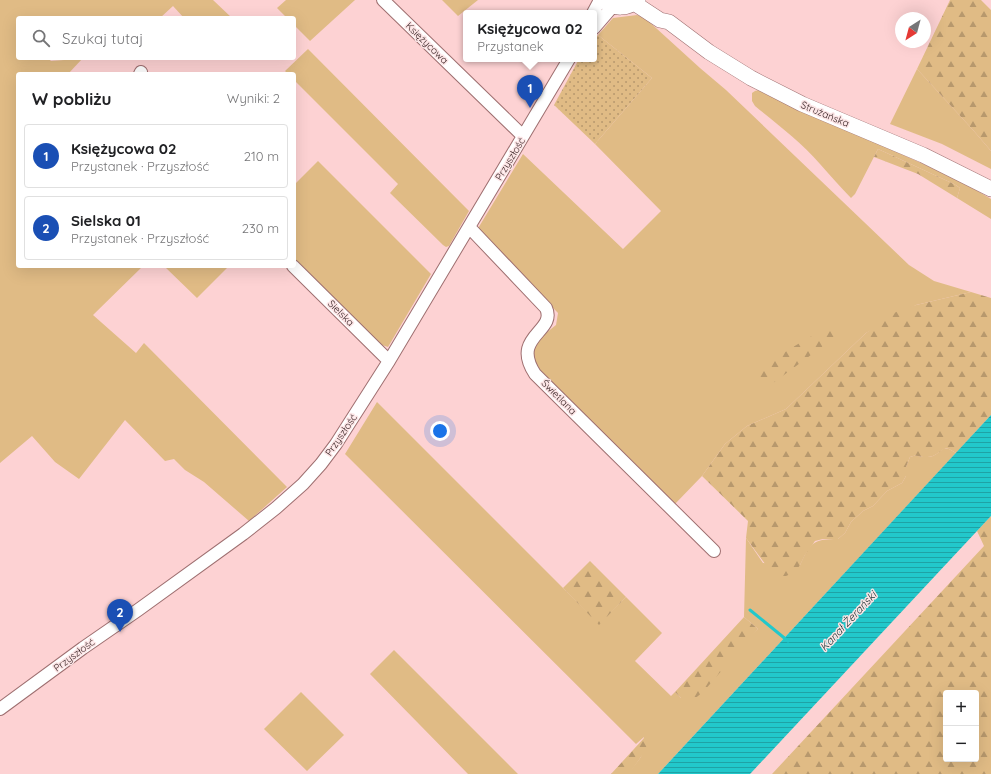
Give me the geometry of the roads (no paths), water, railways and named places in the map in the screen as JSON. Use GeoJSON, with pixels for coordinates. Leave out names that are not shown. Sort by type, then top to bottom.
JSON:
{"type":"FeatureCollection","features":[{"type":"Feature","properties":{"kind":"main road","name":"Strużańska"},"geometry":{"type":"LineString","coordinates":[[650,0],[666,14],[668,22]]}},
{"type":"Feature","properties":{"kind":"main road"},"geometry":{"type":"LineString","coordinates":[[605,2],[620,8],[627,7],[636,2]]}},
{"type":"Feature","properties":{"kind":"main road","name":"Strużańska"},"geometry":{"type":"LineString","coordinates":[[636,2],[660,20],[668,22],[709,52],[751,78],[802,104],[923,155],[991,189]]}},
{"type":"Feature","properties":{"kind":"street","name":"Księżycowa"},"geometry":{"type":"LineString","coordinates":[[383,0],[523,136]]}},
{"type":"Feature","properties":{"kind":"street"},"geometry":{"type":"LineString","coordinates":[[596,10],[605,2]]}},
{"type":"Feature","properties":{"kind":"street"},"geometry":{"type":"LineString","coordinates":[[597,21],[605,2]]}},
{"type":"Feature","properties":{"kind":"street","name":"Przyszłość"},"geometry":{"type":"LineString","coordinates":[[0,709],[243,534],[276,508],[321,464],[336,444],[389,361],[567,62]]}},
{"type":"Feature","properties":{"kind":"street","name":"Świetlana"},"geometry":{"type":"LineString","coordinates":[[469,227],[546,308],[548,313],[547,319],[528,347],[528,361],[535,374],[714,551]]}},
{"type":"Feature","properties":{"kind":"street","name":"Sielska"},"geometry":{"type":"LineString","coordinates":[[295,268],[389,361]]}},
{"type":"Feature","properties":{"kind":"water","name":"Kanał Żerański"},"geometry":{"type":"Polygon","coordinates":[[[991,415],[991,516],[750,774],[658,774],[991,415]]]}},
{"type":"Feature","properties":{"kind":"waterway"},"geometry":{"type":"LineString","coordinates":[[750,610],[788,641]]}},
{"type":"Feature","properties":{"kind":"place","name":"Księżycowa 02"},"geometry":{"type":"Point","coordinates":[530,108]}},
{"type":"Feature","properties":{"kind":"place","name":"Sielska 01"},"geometry":{"type":"Point","coordinates":[120,632]}}]}
